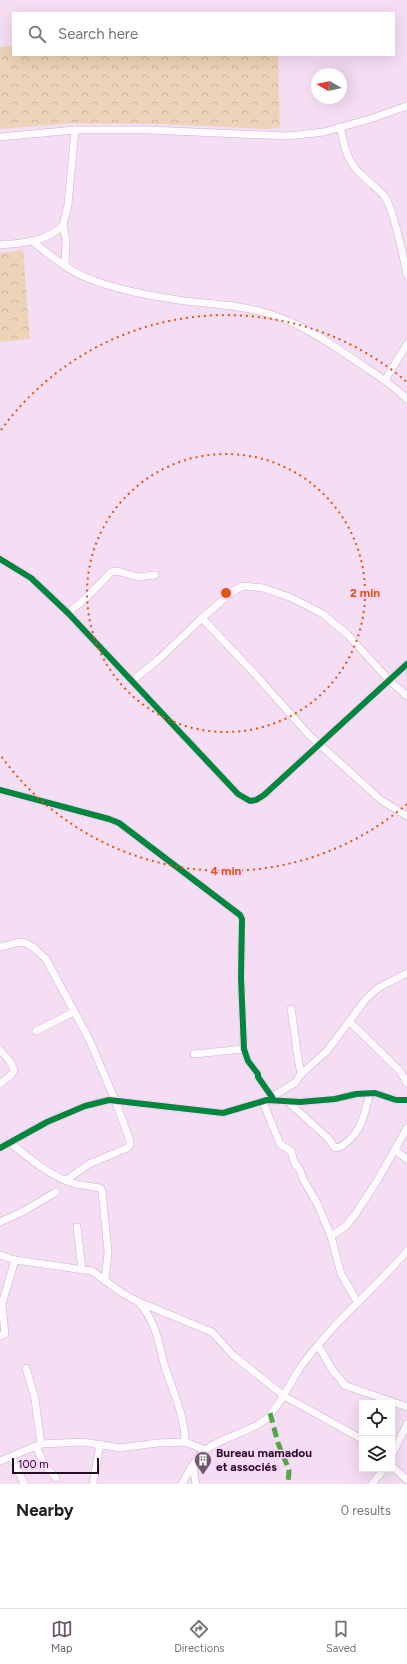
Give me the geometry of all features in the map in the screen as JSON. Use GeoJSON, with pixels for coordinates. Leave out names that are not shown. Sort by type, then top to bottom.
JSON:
{"type":"FeatureCollection","features":[{"type":"Feature","properties":{"kind":"street"},"geometry":{"type":"LineString","coordinates":[[0,137],[75,130],[150,130],[287,136],[324,132],[370,119],[407,106]]}},
{"type":"Feature","properties":{"kind":"street"},"geometry":{"type":"LineString","coordinates":[[340,127],[351,165],[380,192],[387,202],[407,274]]}},
{"type":"Feature","properties":{"kind":"street"},"geometry":{"type":"LineString","coordinates":[[65,265],[66,240],[63,225],[68,205],[75,130]]}},
{"type":"Feature","properties":{"kind":"street"},"geometry":{"type":"LineString","coordinates":[[0,245],[32,241],[51,234],[63,225]]}},
{"type":"Feature","properties":{"kind":"street"},"geometry":{"type":"LineString","coordinates":[[32,241],[83,276],[122,289],[184,300],[233,306],[265,313],[286,320],[304,328],[385,380],[407,399]]}},
{"type":"Feature","properties":{"kind":"street"},"geometry":{"type":"LineString","coordinates":[[385,380],[407,344]]}},
{"type":"Feature","properties":{"kind":"street"},"geometry":{"type":"LineString","coordinates":[[0,559],[30,578],[68,613],[238,794],[250,801],[256,800],[264,795],[407,664]]}},
{"type":"Feature","properties":{"kind":"street"},"geometry":{"type":"LineString","coordinates":[[68,613],[87,597],[111,572],[117,571],[138,577],[155,575]]}},
{"type":"Feature","properties":{"kind":"street"},"geometry":{"type":"LineString","coordinates":[[132,681],[159,659],[233,591],[243,586],[263,588],[292,598],[323,614],[347,634],[390,681],[407,696]]}},
{"type":"Feature","properties":{"kind":"street"},"geometry":{"type":"LineString","coordinates":[[202,618],[254,673],[292,718],[318,745],[381,800],[407,816]]}},
{"type":"Feature","properties":{"kind":"street"},"geometry":{"type":"LineString","coordinates":[[0,790],[13,792],[96,815],[119,823],[240,915],[242,919],[241,978],[244,1049],[248,1061],[258,1074],[268,1100],[280,1144],[291,1151],[295,1164],[300,1170],[317,1203],[331,1236],[341,1274],[358,1303]]}},
{"type":"Feature","properties":{"kind":"street"},"geometry":{"type":"LineString","coordinates":[[0,947],[20,942],[26,943],[46,959],[89,1039],[115,1100],[130,1141],[130,1145],[121,1151],[89,1164],[66,1180]]}},
{"type":"Feature","properties":{"kind":"street"},"geometry":{"type":"LineString","coordinates":[[0,1148],[47,1122],[84,1106],[98,1102],[115,1100],[223,1113],[268,1100],[296,1082],[301,1074],[327,1051],[350,1022],[358,1008],[378,988],[407,973]]}},
{"type":"Feature","properties":{"kind":"street"},"geometry":{"type":"LineString","coordinates":[[291,1009],[301,1074]]}},
{"type":"Feature","properties":{"kind":"street"},"geometry":{"type":"LineString","coordinates":[[36,1031],[74,1012]]}},
{"type":"Feature","properties":{"kind":"street"},"geometry":{"type":"LineString","coordinates":[[350,1022],[403,1070],[407,1083]]}},
{"type":"Feature","properties":{"kind":"street"},"geometry":{"type":"LineString","coordinates":[[194,1054],[244,1049]]}},
{"type":"Feature","properties":{"kind":"street"},"geometry":{"type":"LineString","coordinates":[[0,1050],[10,1061],[14,1070],[12,1074],[0,1084]]}},
{"type":"Feature","properties":{"kind":"street"},"geometry":{"type":"LineString","coordinates":[[268,1100],[300,1102],[335,1099],[356,1094],[370,1093],[375,1093],[396,1100],[407,1100]]}},
{"type":"Feature","properties":{"kind":"street"},"geometry":{"type":"LineString","coordinates":[[288,1102],[328,1138],[337,1149],[342,1146],[361,1124],[370,1093]]}},
{"type":"Feature","properties":{"kind":"street"},"geometry":{"type":"LineString","coordinates":[[331,1236],[342,1229],[349,1222],[376,1181],[407,1128]]}},
{"type":"Feature","properties":{"kind":"street"},"geometry":{"type":"LineString","coordinates":[[9,1142],[39,1166],[66,1180],[73,1183],[100,1188],[102,1191],[108,1252],[108,1268],[105,1280]]}},
{"type":"Feature","properties":{"kind":"street"},"geometry":{"type":"LineString","coordinates":[[396,1148],[396,1152],[407,1159]]}},
{"type":"Feature","properties":{"kind":"street"},"geometry":{"type":"LineString","coordinates":[[0,1222],[22,1212],[56,1192]]}},
{"type":"Feature","properties":{"kind":"street"},"geometry":{"type":"LineString","coordinates":[[77,1227],[82,1270]]}},
{"type":"Feature","properties":{"kind":"street"},"geometry":{"type":"LineString","coordinates":[[182,1484],[206,1450],[255,1426],[267,1418],[284,1396],[299,1370],[318,1344],[386,1276],[407,1252]]}},
{"type":"Feature","properties":{"kind":"street"},"geometry":{"type":"LineString","coordinates":[[0,1255],[15,1260],[92,1272],[122,1293],[139,1302],[212,1332],[233,1355],[284,1396],[359,1437]]}},
{"type":"Feature","properties":{"kind":"street"},"geometry":{"type":"LineString","coordinates":[[0,1336],[5,1334],[2,1304],[15,1260]]}},
{"type":"Feature","properties":{"kind":"street"},"geometry":{"type":"LineString","coordinates":[[139,1302],[152,1322],[154,1328],[166,1372],[176,1396],[182,1417],[185,1442]]}},
{"type":"Feature","properties":{"kind":"street"},"geometry":{"type":"LineString","coordinates":[[318,1344],[333,1372],[344,1385],[407,1407]]}},
{"type":"Feature","properties":{"kind":"street"},"geometry":{"type":"LineString","coordinates":[[26,1368],[35,1399],[39,1445],[45,1466],[56,1478]]}},
{"type":"Feature","properties":{"kind":"street"},"geometry":{"type":"LineString","coordinates":[[395,1449],[407,1424]]}},
{"type":"Feature","properties":{"kind":"street"},"geometry":{"type":"LineString","coordinates":[[0,1461],[39,1445],[83,1442],[120,1448],[157,1443],[185,1442],[206,1450]]}},
{"type":"Feature","properties":{"kind":"street"},"geometry":{"type":"LineString","coordinates":[[93,1484],[100,1444]]}},
{"type":"Feature","properties":{"kind":"street"},"geometry":{"type":"LineString","coordinates":[[12,1457],[24,1484]]}},
{"type":"Feature","properties":{"kind":"street"},"geometry":{"type":"LineString","coordinates":[[193,1467],[196,1484]]}},
{"type":"Feature","properties":{"kind":"street"},"geometry":{"type":"LineString","coordinates":[[395,1469],[407,1480]]}},
{"type":"Feature","properties":{"kind":"street"},"geometry":{"type":"LineString","coordinates":[[372,1484],[382,1472]]}},
{"type":"Feature","properties":{"kind":"green space"},"geometry":{"type":"Polygon","coordinates":[[[12,46],[12,56],[278,56],[280,128],[266,129],[167,124],[71,123],[0,129],[0,47],[12,46]]]}},
{"type":"Feature","properties":{"kind":"green space"},"geometry":{"type":"Polygon","coordinates":[[[23,250],[30,339],[0,342],[0,253],[23,250]]]}},
{"type":"Feature","properties":{"kind":"marked path"},"geometry":{"type":"LineString","coordinates":[[270,1413],[278,1443],[289,1470],[288,1484]]}},
{"type":"Feature","properties":{"kind":"cycle path"},"geometry":{"type":"LineString","coordinates":[[0,559],[31,578],[68,613],[238,794],[250,801],[256,800],[264,795],[407,664]]}},
{"type":"Feature","properties":{"kind":"cycle path"},"geometry":{"type":"LineString","coordinates":[[0,790],[119,823],[240,915],[242,919],[241,978],[244,1049],[248,1061],[272,1097]]}},
{"type":"Feature","properties":{"kind":"cycle path"},"geometry":{"type":"LineString","coordinates":[[0,1148],[47,1122],[85,1106],[109,1100],[223,1113],[267,1100],[300,1102],[335,1099],[356,1094],[375,1093],[396,1100],[407,1100]]}},
{"type":"Feature","properties":{"kind":"place","name":"Bureau mamadou et associés"},"geometry":{"type":"Point","coordinates":[203,1475]}}]}
